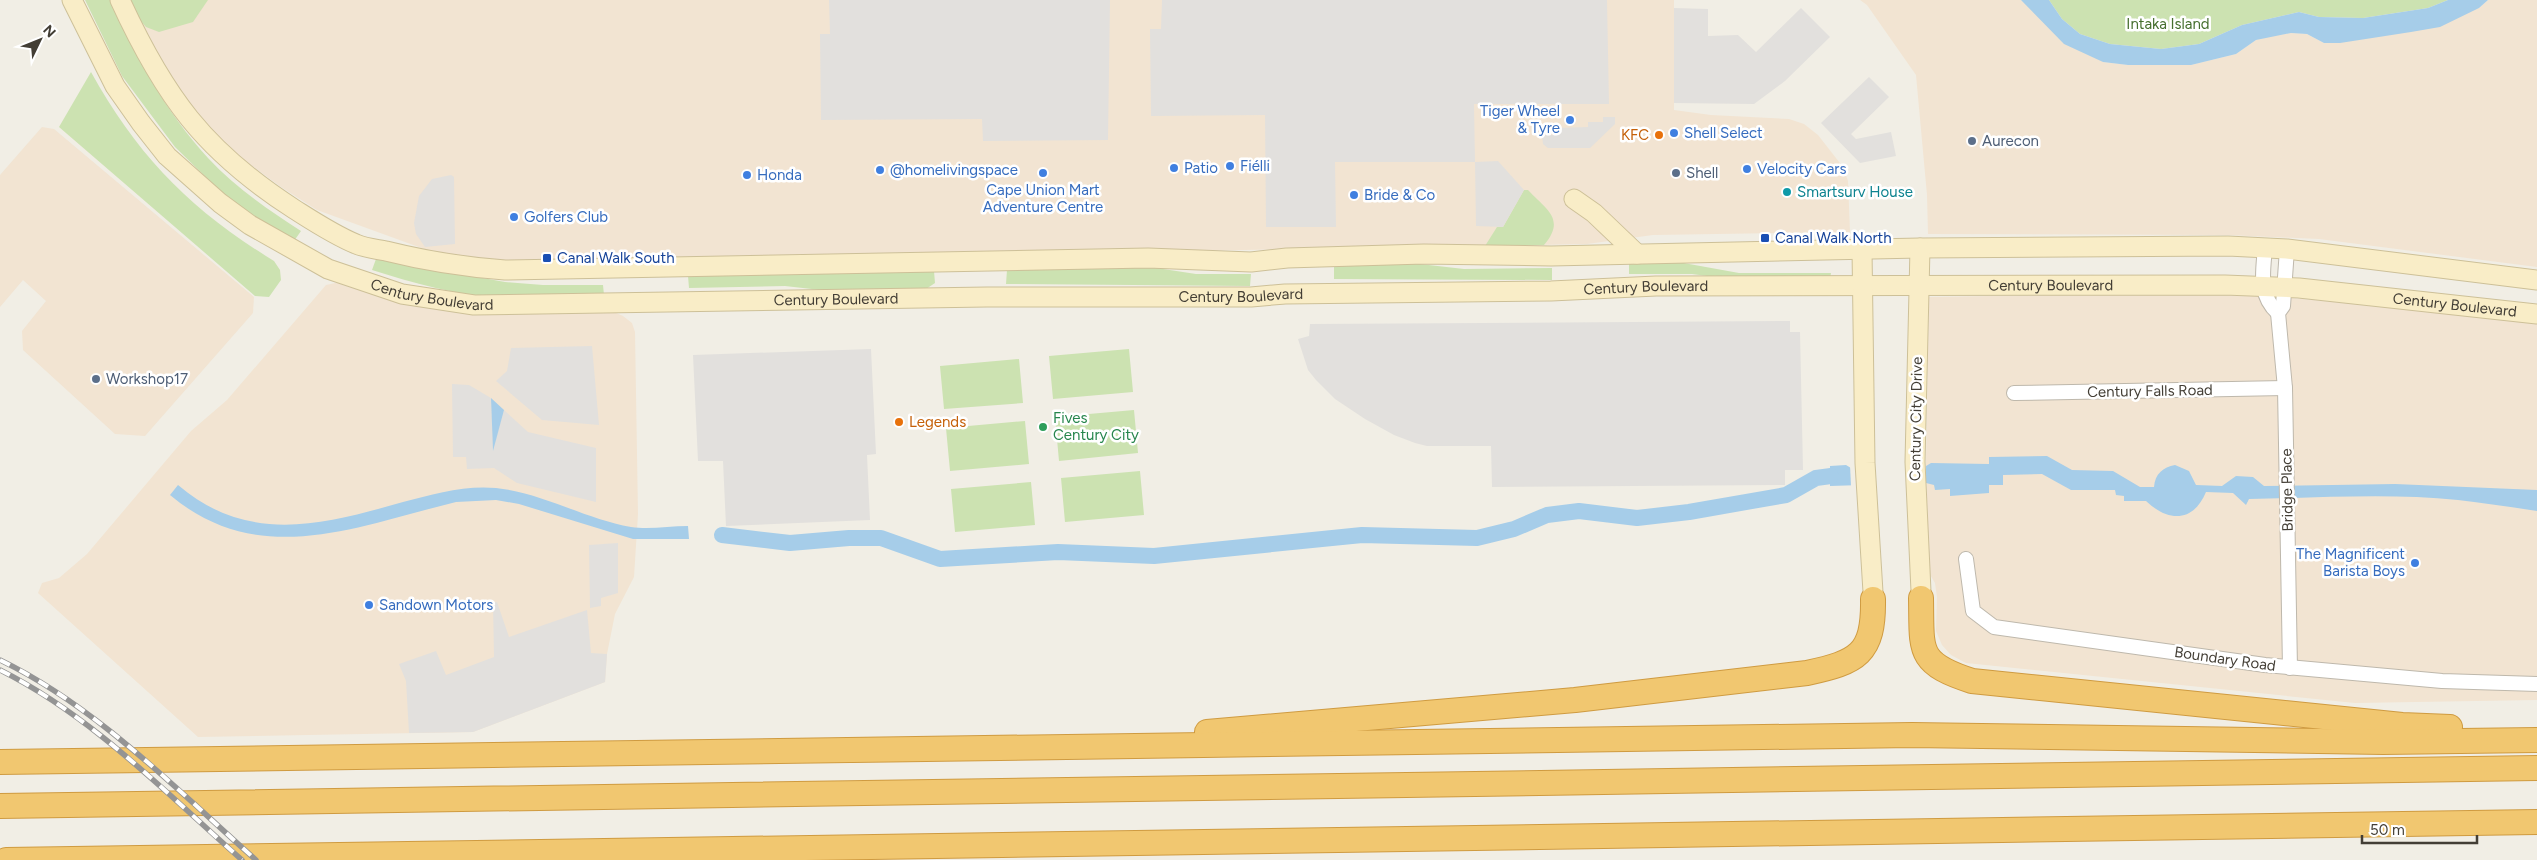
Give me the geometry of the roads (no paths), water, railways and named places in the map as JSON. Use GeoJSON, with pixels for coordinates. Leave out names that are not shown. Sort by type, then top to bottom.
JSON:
{"type":"FeatureCollection","features":[{"type":"Feature","properties":{"kind":"highway"},"geometry":{"type":"LineString","coordinates":[[1921,594],[1922,642],[1929,659],[1944,672],[1972,680],[2402,725],[2537,729]]}},
{"type":"Feature","properties":{"kind":"highway"},"geometry":{"type":"LineString","coordinates":[[958,750],[1128,738],[1575,700],[1807,673],[1838,666],[1860,653],[1868,642],[1871,631],[1873,595]]}},
{"type":"Feature","properties":{"kind":"highway"},"geometry":{"type":"LineString","coordinates":[[0,762],[132,762],[1912,735],[2383,742],[2537,740]]}},
{"type":"Feature","properties":{"kind":"highway"},"geometry":{"type":"LineString","coordinates":[[0,751],[39,762]]}},
{"type":"Feature","properties":{"kind":"highway"},"geometry":{"type":"LineString","coordinates":[[0,806],[2537,768]]}},
{"type":"Feature","properties":{"kind":"highway"},"geometry":{"type":"LineString","coordinates":[[6,860],[2537,822]]}},
{"type":"Feature","properties":{"kind":"highway"},"geometry":{"type":"LineString","coordinates":[[736,860],[866,847]]}},
{"type":"Feature","properties":{"kind":"main road","name":"Century Boulevard"},"geometry":{"type":"LineString","coordinates":[[72,0],[116,86],[167,156],[197,184],[250,225],[295,253],[328,270],[402,294],[474,305],[965,298],[1250,297],[1285,294],[1551,291],[1656,286],[1919,284],[2283,288],[2537,314]]}},
{"type":"Feature","properties":{"kind":"main road","name":"Century Boulevard"},"geometry":{"type":"LineString","coordinates":[[120,0],[151,62],[172,98],[216,150],[243,174],[314,222],[357,245],[434,263],[505,270],[1148,258],[1251,262],[1288,258],[1424,254],[1552,256],[1920,248],[2228,246],[2287,249],[2537,280]]}},
{"type":"Feature","properties":{"kind":"main road"},"geometry":{"type":"LineString","coordinates":[[1574,199],[1594,213],[1637,254]]}},
{"type":"Feature","properties":{"kind":"main road","name":"Century City Drive"},"geometry":{"type":"LineString","coordinates":[[1920,248],[1915,462],[1921,594]]}},
{"type":"Feature","properties":{"kind":"main road"},"geometry":{"type":"LineString","coordinates":[[1862,250],[1865,463],[1873,595]]}},
{"type":"Feature","properties":{"kind":"street"},"geometry":{"type":"LineString","coordinates":[[2262,287],[2265,248]]}},
{"type":"Feature","properties":{"kind":"street","name":"Bridge Place"},"geometry":{"type":"LineString","coordinates":[[2287,249],[2283,306],[2278,313],[2285,388],[2288,474],[2290,668]]}},
{"type":"Feature","properties":{"kind":"street","name":"Bridge Place"},"geometry":{"type":"LineString","coordinates":[[2262,287],[2270,306],[2278,313]]}},
{"type":"Feature","properties":{"kind":"street","name":"Century Falls Road"},"geometry":{"type":"LineString","coordinates":[[2014,393],[2285,388]]}},
{"type":"Feature","properties":{"kind":"street","name":"Boundary Road"},"geometry":{"type":"LineString","coordinates":[[1966,559],[1973,611],[1994,627],[2290,668],[2442,681],[2537,684]]}},
{"type":"Feature","properties":{"kind":"water"},"geometry":{"type":"Polygon","coordinates":[[[2021,0],[2049,0],[2062,19],[2080,34],[2110,44],[2161,49],[2199,44],[2242,25],[2299,12],[2319,17],[2363,18],[2428,8],[2448,0],[2488,0],[2479,8],[2440,27],[2340,43],[2324,43],[2307,34],[2291,33],[2256,40],[2236,54],[2191,65],[2128,65],[2103,62],[2064,44],[2021,0]]]}},
{"type":"Feature","properties":{"kind":"water"},"geometry":{"type":"Polygon","coordinates":[[[491,398],[504,410],[493,451],[491,398]]]}},
{"type":"Feature","properties":{"kind":"water"},"geometry":{"type":"Polygon","coordinates":[[[2047,456],[2072,470],[2113,471],[2140,487],[2154,487],[2160,472],[2167,467],[2175,465],[2189,471],[2196,485],[2222,486],[2236,476],[2253,477],[2264,486],[2395,484],[2537,490],[2537,511],[2458,500],[2406,497],[2354,496],[2249,499],[2246,505],[2233,493],[2206,492],[2201,502],[2187,514],[2171,516],[2154,508],[2146,501],[2124,501],[2124,496],[2116,495],[2115,490],[2071,490],[2042,474],[2003,475],[2003,485],[1989,485],[1989,493],[1950,496],[1950,489],[1935,490],[1934,485],[1926,483],[1830,486],[1830,466],[1846,465],[1851,468],[1926,466],[1931,463],[1989,464],[1989,457],[2047,456]]]}},
{"type":"Feature","properties":{"kind":"water"},"geometry":{"type":"Polygon","coordinates":[[[178,485],[204,504],[231,516],[259,523],[287,525],[315,523],[344,517],[449,491],[484,487],[496,488],[530,495],[597,518],[631,527],[688,526],[689,539],[633,539],[519,504],[496,500],[456,502],[382,522],[309,536],[274,537],[238,531],[204,518],[170,495],[178,485]]]}},
{"type":"Feature","properties":{"kind":"waterway"},"geometry":{"type":"LineString","coordinates":[[722,535],[790,543],[849,538],[881,538],[940,559],[1058,552],[1154,556],[1362,535],[1477,538],[1514,529],[1547,515],[1579,511],[1637,518],[1689,512],[1786,495],[1816,478],[1831,476]]}},
{"type":"Feature","properties":{"kind":"railway"},"geometry":{"type":"LineString","coordinates":[[0,660],[36,679],[103,725],[256,860]]}},
{"type":"Feature","properties":{"kind":"railway"},"geometry":{"type":"LineString","coordinates":[[0,670],[34,689],[97,733],[127,757],[242,860]]}},
{"type":"Feature","properties":{"kind":"place","name":"Tiger Wheel & Tyre"},"geometry":{"type":"Point","coordinates":[1570,120]}},
{"type":"Feature","properties":{"kind":"place","name":"Shell Select"},"geometry":{"type":"Point","coordinates":[1674,133]}},
{"type":"Feature","properties":{"kind":"place","name":"KFC"},"geometry":{"type":"Point","coordinates":[1659,135]}},
{"type":"Feature","properties":{"kind":"place","name":"Aurecon"},"geometry":{"type":"Point","coordinates":[1972,141]}},
{"type":"Feature","properties":{"kind":"place","name":"Fiélli"},"geometry":{"type":"Point","coordinates":[1230,166]}},
{"type":"Feature","properties":{"kind":"place","name":"Patio"},"geometry":{"type":"Point","coordinates":[1174,168]}},
{"type":"Feature","properties":{"kind":"place","name":"Velocity Cars"},"geometry":{"type":"Point","coordinates":[1747,169]}},
{"type":"Feature","properties":{"kind":"place","name":"@homelivingspace"},"geometry":{"type":"Point","coordinates":[880,170]}},
{"type":"Feature","properties":{"kind":"place","name":"Cape Union Mart Adventure Centre"},"geometry":{"type":"Point","coordinates":[1043,173]}},
{"type":"Feature","properties":{"kind":"place","name":"Shell"},"geometry":{"type":"Point","coordinates":[1676,173]}},
{"type":"Feature","properties":{"kind":"place","name":"Honda"},"geometry":{"type":"Point","coordinates":[747,175]}},
{"type":"Feature","properties":{"kind":"place","name":"Smartsurv House"},"geometry":{"type":"Point","coordinates":[1787,192]}},
{"type":"Feature","properties":{"kind":"place","name":"Bride & Co"},"geometry":{"type":"Point","coordinates":[1354,195]}},
{"type":"Feature","properties":{"kind":"place","name":"Golfers Club"},"geometry":{"type":"Point","coordinates":[514,217]}},
{"type":"Feature","properties":{"kind":"place","name":"Canal Walk North"},"geometry":{"type":"Point","coordinates":[1765,238]}},
{"type":"Feature","properties":{"kind":"place","name":"Canal Walk South"},"geometry":{"type":"Point","coordinates":[547,258]}},
{"type":"Feature","properties":{"kind":"place","name":"Workshop17"},"geometry":{"type":"Point","coordinates":[96,379]}},
{"type":"Feature","properties":{"kind":"place","name":"Legends"},"geometry":{"type":"Point","coordinates":[899,422]}},
{"type":"Feature","properties":{"kind":"place","name":"Fives Century City"},"geometry":{"type":"Point","coordinates":[1043,427]}},
{"type":"Feature","properties":{"kind":"place","name":"The Magnificent Barista Boys"},"geometry":{"type":"Point","coordinates":[2415,563]}},
{"type":"Feature","properties":{"kind":"place","name":"Sandown Motors"},"geometry":{"type":"Point","coordinates":[369,605]}},
{"type":"Feature","properties":{"kind":"park label","name":"Intaka Island"},"geometry":{"type":"Point","coordinates":[2168,24]}}]}
